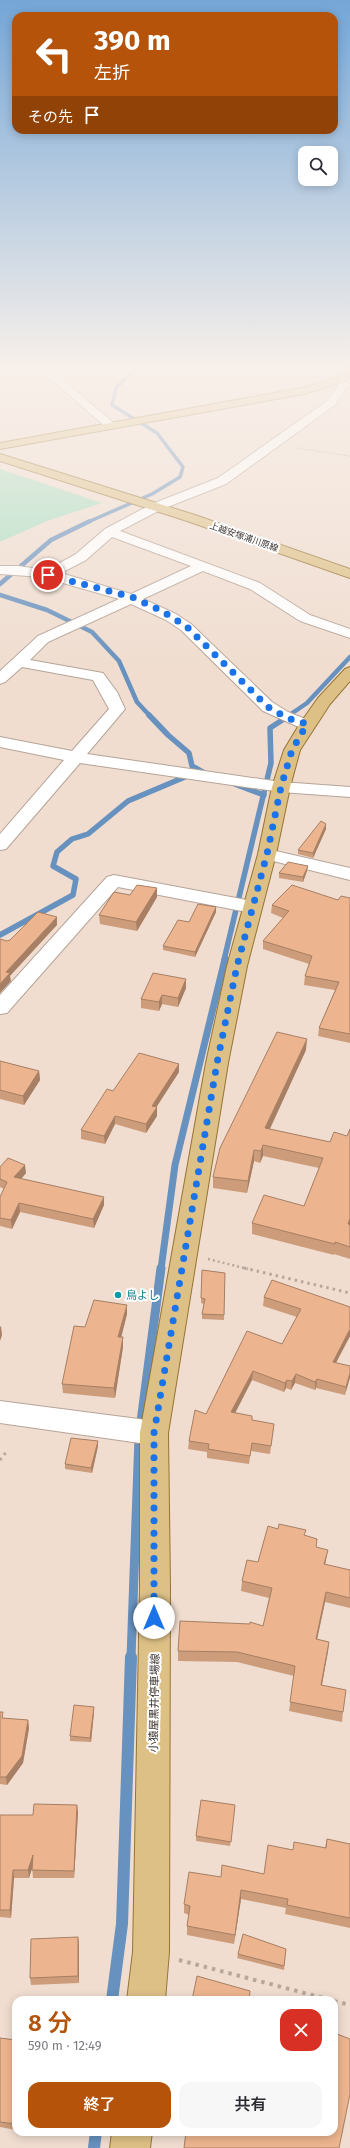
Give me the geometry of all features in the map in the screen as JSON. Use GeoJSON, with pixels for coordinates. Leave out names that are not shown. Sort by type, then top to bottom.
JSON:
{"type":"FeatureCollection","features":[{"type":"Feature","properties":{"kind":"main road","name":"上越安塚浦川原線"},"geometry":{"type":"LineString","coordinates":[[32,467],[156,507],[350,574]]}},
{"type":"Feature","properties":{"kind":"main road","name":"小猿屋黒井停車場線"},"geometry":{"type":"LineString","coordinates":[[146,1996],[151,1952],[155,1586],[154,1433],[186,1254],[217,1063],[252,907],[267,854],[281,787],[292,750],[307,724],[324,701],[350,672]]}},
{"type":"Feature","properties":{"kind":"main road"},"geometry":{"type":"LineString","coordinates":[[130,2148],[132,2136]]}},
{"type":"Feature","properties":{"kind":"street"},"geometry":{"type":"LineString","coordinates":[[48,575],[81,558],[110,532],[156,507],[222,481],[241,467]]}},
{"type":"Feature","properties":{"kind":"street"},"geometry":{"type":"LineString","coordinates":[[110,532],[255,586],[305,618],[350,634]]}},
{"type":"Feature","properties":{"kind":"street"},"geometry":{"type":"LineString","coordinates":[[0,679],[43,639],[132,597],[203,566]]}},
{"type":"Feature","properties":{"kind":"street"},"geometry":{"type":"LineString","coordinates":[[2,567],[48,575],[132,597],[160,610],[186,626],[268,707],[287,718],[307,724]]}},
{"type":"Feature","properties":{"kind":"street"},"geometry":{"type":"LineString","coordinates":[[0,845],[117,709],[109,692],[98,676],[18,662]]}},
{"type":"Feature","properties":{"kind":"street"},"geometry":{"type":"LineString","coordinates":[[0,742],[76,758],[281,787],[350,792]]}},
{"type":"Feature","properties":{"kind":"street"},"geometry":{"type":"LineString","coordinates":[[267,854],[350,874]]}},
{"type":"Feature","properties":{"kind":"street"},"geometry":{"type":"LineString","coordinates":[[0,1008],[114,881],[252,907]]}},
{"type":"Feature","properties":{"kind":"street"},"geometry":{"type":"LineString","coordinates":[[0,1412],[154,1433]]}},
{"type":"Feature","properties":{"kind":"path"},"geometry":{"type":"LineString","coordinates":[[186,1254],[350,1293]]}},
{"type":"Feature","properties":{"kind":"path"},"geometry":{"type":"LineString","coordinates":[[0,1460],[8,1450]]}},
{"type":"Feature","properties":{"kind":"path"},"geometry":{"type":"LineString","coordinates":[[151,1952],[316,1996]]}},
{"type":"Feature","properties":{"kind":"path"},"geometry":{"type":"LineString","coordinates":[[338,2002],[350,2005]]}},
{"type":"Feature","properties":{"kind":"green space"},"geometry":{"type":"Polygon","coordinates":[[[0,469],[102,503],[47,521],[0,542],[0,469]]]}},
{"type":"Feature","properties":{"kind":"building"},"geometry":{"type":"Polygon","coordinates":[[[321,821],[326,824],[313,853],[298,850],[321,821]]]}},
{"type":"Feature","properties":{"kind":"building"},"geometry":{"type":"Polygon","coordinates":[[[288,862],[308,866],[303,877],[279,873],[288,862]]]}},
{"type":"Feature","properties":{"kind":"building"},"geometry":{"type":"Polygon","coordinates":[[[137,885],[157,888],[136,922],[99,915],[114,892],[130,895],[137,885]]]}},
{"type":"Feature","properties":{"kind":"building"},"geometry":{"type":"Polygon","coordinates":[[[292,885],[338,900],[341,896],[350,898],[350,1034],[319,1028],[339,982],[305,976],[312,956],[263,941],[289,911],[272,905],[292,885]]]}},
{"type":"Feature","properties":{"kind":"building"},"geometry":{"type":"Polygon","coordinates":[[[198,904],[216,907],[195,952],[163,946],[178,920],[189,922],[198,904]]]}},
{"type":"Feature","properties":{"kind":"building"},"geometry":{"type":"Polygon","coordinates":[[[38,912],[57,917],[6,972],[10,973],[0,984],[0,939],[7,941],[10,940],[38,912]]]}},
{"type":"Feature","properties":{"kind":"building"},"geometry":{"type":"Polygon","coordinates":[[[153,973],[186,979],[178,998],[162,995],[159,1002],[141,999],[153,973]]]}},
{"type":"Feature","properties":{"kind":"building"},"geometry":{"type":"Polygon","coordinates":[[[277,1032],[307,1039],[265,1128],[330,1142],[334,1132],[347,1136],[350,1129],[350,1218],[348,1224],[350,1225],[350,1247],[335,1242],[335,1244],[252,1223],[264,1195],[304,1206],[323,1158],[263,1145],[261,1151],[254,1150],[248,1181],[213,1177],[220,1148],[277,1032]]]}},
{"type":"Feature","properties":{"kind":"building"},"geometry":{"type":"Polygon","coordinates":[[[139,1053],[179,1064],[152,1106],[157,1107],[146,1124],[115,1116],[104,1136],[81,1130],[107,1089],[113,1091],[139,1053]]]}},
{"type":"Feature","properties":{"kind":"building"},"geometry":{"type":"Polygon","coordinates":[[[0,1061],[39,1071],[23,1096],[0,1090],[0,1061]]]}},
{"type":"Feature","properties":{"kind":"building"},"geometry":{"type":"Polygon","coordinates":[[[8,1158],[25,1165],[14,1177],[104,1197],[93,1219],[19,1203],[11,1220],[0,1218],[0,1197],[7,1182],[0,1179],[0,1167],[8,1158]]]}},
{"type":"Feature","properties":{"kind":"building"},"geometry":{"type":"Polygon","coordinates":[[[202,1270],[225,1273],[224,1315],[202,1314],[205,1299],[201,1298],[202,1270]]]}},
{"type":"Feature","properties":{"kind":"building"},"geometry":{"type":"Polygon","coordinates":[[[272,1280],[350,1307],[350,1329],[333,1362],[350,1366],[350,1373],[346,1387],[317,1379],[315,1382],[296,1374],[292,1381],[287,1380],[285,1383],[253,1371],[231,1412],[252,1416],[252,1420],[274,1424],[271,1446],[252,1443],[250,1456],[208,1449],[209,1444],[189,1441],[195,1410],[206,1414],[247,1331],[282,1344],[301,1309],[264,1297],[272,1280]]]}},
{"type":"Feature","properties":{"kind":"building"},"geometry":{"type":"Polygon","coordinates":[[[94,1300],[127,1305],[118,1337],[123,1337],[114,1388],[62,1384],[74,1326],[85,1327],[94,1300]]]}},
{"type":"Feature","properties":{"kind":"building"},"geometry":{"type":"Polygon","coordinates":[[[71,1438],[98,1441],[91,1468],[65,1464],[71,1438]]]}},
{"type":"Feature","properties":{"kind":"building"},"geometry":{"type":"Polygon","coordinates":[[[279,1524],[306,1530],[304,1535],[317,1539],[316,1547],[328,1550],[324,1564],[350,1570],[350,1598],[326,1592],[316,1639],[329,1642],[321,1685],[346,1690],[343,1712],[290,1702],[295,1666],[237,1652],[178,1651],[180,1621],[250,1624],[250,1622],[263,1626],[272,1588],[242,1581],[247,1560],[258,1562],[268,1526],[278,1529],[279,1524]]]}},
{"type":"Feature","properties":{"kind":"building"},"geometry":{"type":"Polygon","coordinates":[[[74,1705],[94,1707],[90,1738],[70,1736],[74,1705]]]}},
{"type":"Feature","properties":{"kind":"building"},"geometry":{"type":"Polygon","coordinates":[[[0,1712],[3,1712],[2,1718],[28,1720],[22,1756],[6,1777],[0,1777],[0,1712]]]}},
{"type":"Feature","properties":{"kind":"building"},"geometry":{"type":"Polygon","coordinates":[[[201,1800],[235,1805],[231,1842],[196,1836],[201,1800]]]}},
{"type":"Feature","properties":{"kind":"building"},"geometry":{"type":"Polygon","coordinates":[[[34,1804],[77,1805],[74,1871],[32,1870],[33,1855],[28,1870],[13,1870],[10,1910],[0,1910],[0,1815],[33,1815],[34,1804]]]}},
{"type":"Feature","properties":{"kind":"building"},"geometry":{"type":"Polygon","coordinates":[[[327,1839],[350,1844],[350,1918],[287,1905],[288,1899],[241,1890],[235,1935],[187,1926],[190,1906],[184,1904],[189,1872],[221,1877],[222,1865],[264,1874],[268,1845],[293,1850],[294,1842],[326,1848],[327,1839]]]}},
{"type":"Feature","properties":{"kind":"building"},"geometry":{"type":"Polygon","coordinates":[[[243,1934],[286,1949],[284,1966],[238,1954],[243,1934]]]}},
{"type":"Feature","properties":{"kind":"building"},"geometry":{"type":"Polygon","coordinates":[[[78,1937],[78,1976],[30,1978],[31,1939],[78,1937]]]}},
{"type":"Feature","properties":{"kind":"building"},"geometry":{"type":"Polygon","coordinates":[[[197,1976],[250,1991],[249,1996],[193,1996],[197,1976]]]}},
{"type":"Feature","properties":{"kind":"building"},"geometry":{"type":"Polygon","coordinates":[[[338,2034],[350,2039],[350,2094],[339,2148],[184,2148],[186,2136],[338,2136],[338,2034]]]}},
{"type":"Feature","properties":{"kind":"building"},"geometry":{"type":"Polygon","coordinates":[[[0,2038],[12,2040],[12,2124],[0,2122],[0,2038]]]}},
{"type":"Feature","properties":{"kind":"waterway"},"geometry":{"type":"LineString","coordinates":[[88,522],[152,494],[180,477],[183,467]]}},
{"type":"Feature","properties":{"kind":"waterway"},"geometry":{"type":"LineString","coordinates":[[0,584],[51,540],[90,521]]}},
{"type":"Feature","properties":{"kind":"waterway"},"geometry":{"type":"LineString","coordinates":[[0,595],[47,610],[92,632],[119,661],[137,702],[150,716]]}},
{"type":"Feature","properties":{"kind":"waterway"},"geometry":{"type":"LineString","coordinates":[[288,716],[307,703],[350,657]]}},
{"type":"Feature","properties":{"kind":"waterway"},"geometry":{"type":"LineString","coordinates":[[149,715],[168,735],[189,753],[192,766],[206,774]]}},
{"type":"Feature","properties":{"kind":"waterway"},"geometry":{"type":"LineString","coordinates":[[263,795],[271,763],[270,728],[290,715]]}},
{"type":"Feature","properties":{"kind":"waterway"},"geometry":{"type":"LineString","coordinates":[[0,935],[73,895],[76,879],[53,866],[57,852],[72,839],[88,834],[128,801],[192,774]]}},
{"type":"Feature","properties":{"kind":"waterway"},"geometry":{"type":"LineString","coordinates":[[232,783],[263,795]]}},
{"type":"Feature","properties":{"kind":"waterway"},"geometry":{"type":"LineString","coordinates":[[224,960],[263,795]]}},
{"type":"Feature","properties":{"kind":"waterway"},"geometry":{"type":"LineString","coordinates":[[161,1269],[175,1165],[225,959]]}},
{"type":"Feature","properties":{"kind":"waterway"},"geometry":{"type":"LineString","coordinates":[[131,1658],[139,1437],[161,1268]]}},
{"type":"Feature","properties":{"kind":"waterway"},"geometry":{"type":"LineString","coordinates":[[113,1996],[122,1924],[131,1657]]}},
{"type":"Feature","properties":{"kind":"waterway"},"geometry":{"type":"LineString","coordinates":[[94,2148],[96,2136]]}},
{"type":"Feature","properties":{"kind":"place","name":"鳥よし"},"geometry":{"type":"Point","coordinates":[118,1295]}},
{"type":"Feature","properties":{"kind":"route"},"geometry":{"type":"LineString","coordinates":[[48,575],[132,597],[160,610],[186,626],[268,707],[287,718],[307,724],[292,750],[281,787],[267,854],[237,966],[217,1063],[186,1254],[154,1433],[154,1618]]}}]}
